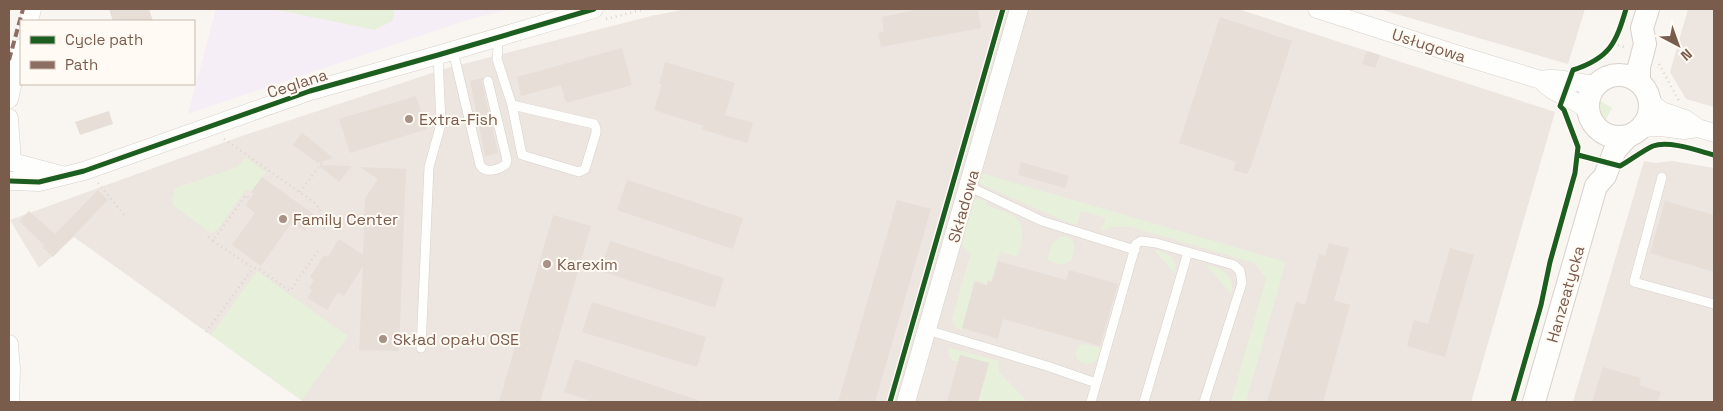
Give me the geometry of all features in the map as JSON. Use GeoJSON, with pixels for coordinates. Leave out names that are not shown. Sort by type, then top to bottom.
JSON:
{"type":"FeatureCollection","features":[{"type":"Feature","properties":{"kind":"street","name":"Ceglana"},"geometry":{"type":"LineString","coordinates":[[9,181],[39,182],[101,165],[310,91],[594,9]]}},
{"type":"Feature","properties":{"kind":"street","name":"Składowa"},"geometry":{"type":"LineString","coordinates":[[906,402],[1019,9]]}},
{"type":"Feature","properties":{"kind":"street","name":"Usługowa"},"geometry":{"type":"LineString","coordinates":[[1317,9],[1541,80],[1549,78],[1586,85],[1604,80]]}},
{"type":"Feature","properties":{"kind":"street"},"geometry":{"type":"LineString","coordinates":[[1645,18],[1631,42],[1622,65],[1591,92],[1588,101],[1592,120],[1611,137],[1661,127],[1706,131]]}},
{"type":"Feature","properties":{"kind":"street"},"geometry":{"type":"LineString","coordinates":[[1634,132],[1647,120],[1650,111],[1639,67],[1644,44],[1645,18]]}},
{"type":"Feature","properties":{"kind":"street"},"geometry":{"type":"LineString","coordinates":[[9,99],[20,52]]}},
{"type":"Feature","properties":{"kind":"street"},"geometry":{"type":"LineString","coordinates":[[1604,80],[1626,76],[1662,111],[1685,119],[1706,131]]}},
{"type":"Feature","properties":{"kind":"street","name":"Usługowa"},"geometry":{"type":"LineString","coordinates":[[1541,80],[1554,93],[1576,101],[1592,120]]}},
{"type":"Feature","properties":{"kind":"street"},"geometry":{"type":"LineString","coordinates":[[9,118],[10,160],[14,168],[13,175],[9,181]]}},
{"type":"Feature","properties":{"kind":"street","name":"Hanzeatycka"},"geometry":{"type":"LineString","coordinates":[[1534,402],[1596,186],[1594,170],[1599,146],[1592,120]]}},
{"type":"Feature","properties":{"kind":"street","name":"Hanzeatycka"},"geometry":{"type":"LineString","coordinates":[[1596,186],[1605,176],[1615,150],[1634,132]]}},
{"type":"Feature","properties":{"kind":"street","name":"Ceglana"},"geometry":{"type":"LineString","coordinates":[[10,160],[63,175]]}},
{"type":"Feature","properties":{"kind":"street"},"geometry":{"type":"LineString","coordinates":[[9,344],[12,369],[10,402]]}},
{"type":"Feature","properties":{"kind":"lane"},"geometry":{"type":"LineString","coordinates":[[495,38],[498,48],[497,59],[512,105],[522,155],[579,172],[585,169],[596,133],[594,124],[512,105]]}},
{"type":"Feature","properties":{"kind":"lane"},"geometry":{"type":"LineString","coordinates":[[446,53],[480,165],[486,171],[503,167],[507,160],[488,81]]}},
{"type":"Feature","properties":{"kind":"lane"},"geometry":{"type":"LineString","coordinates":[[421,348],[428,167],[441,124],[446,53]]}},
{"type":"Feature","properties":{"kind":"lane"},"geometry":{"type":"LineString","coordinates":[[1662,177],[1634,282],[1714,304]]}},
{"type":"Feature","properties":{"kind":"lane"},"geometry":{"type":"LineString","coordinates":[[968,186],[1042,221],[1135,250]]}},
{"type":"Feature","properties":{"kind":"lane"},"geometry":{"type":"LineString","coordinates":[[1091,402],[1136,244],[1145,241],[1234,265],[1240,271],[1242,283],[1204,402]]}},
{"type":"Feature","properties":{"kind":"lane"},"geometry":{"type":"LineString","coordinates":[[1144,402],[1188,252]]}},
{"type":"Feature","properties":{"kind":"lane"},"geometry":{"type":"LineString","coordinates":[[927,330],[1047,366],[1096,383]]}},
{"type":"Feature","properties":{"kind":"path"},"geometry":{"type":"LineString","coordinates":[[1657,62],[1683,106],[1680,117]]}},
{"type":"Feature","properties":{"kind":"path"},"geometry":{"type":"LineString","coordinates":[[220,137],[242,150],[318,207],[321,220],[320,225],[328,232]]}},
{"type":"Feature","properties":{"kind":"path"},"geometry":{"type":"LineString","coordinates":[[300,192],[324,160]]}},
{"type":"Feature","properties":{"kind":"path"},"geometry":{"type":"LineString","coordinates":[[95,180],[126,217]]}},
{"type":"Feature","properties":{"kind":"path"},"geometry":{"type":"LineString","coordinates":[[213,241],[246,195],[250,199]]}},
{"type":"Feature","properties":{"kind":"path"},"geometry":{"type":"LineString","coordinates":[[208,238],[253,268],[259,269],[290,291],[320,248]]}},
{"type":"Feature","properties":{"kind":"path"},"geometry":{"type":"LineString","coordinates":[[206,332],[253,268]]}},
{"type":"Feature","properties":{"kind":"path"},"geometry":{"type":"LineString","coordinates":[[237,291],[241,294]]}},
{"type":"Feature","properties":{"kind":"shaded area"},"geometry":{"type":"Polygon","coordinates":[[[216,9],[511,9],[464,21],[188,114],[216,9]]]}},
{"type":"Feature","properties":{"kind":"shaded area"},"geometry":{"type":"Polygon","coordinates":[[[687,9],[1238,9],[1555,112],[1471,402],[304,402],[74,237],[39,268],[10,220],[239,137],[444,69],[651,16],[687,9]]]}},
{"type":"Feature","properties":{"kind":"shaded area"},"geometry":{"type":"Polygon","coordinates":[[[1379,9],[1585,9],[1568,64],[1379,9]]]}},
{"type":"Feature","properties":{"kind":"shaded area"},"geometry":{"type":"Polygon","coordinates":[[[1688,9],[1714,9],[1714,107],[1686,99],[1670,72],[1688,9]]]}},
{"type":"Feature","properties":{"kind":"shaded area"},"geometry":{"type":"Polygon","coordinates":[[[1644,161],[1655,163],[1672,161],[1714,168],[1714,402],[1573,402],[1644,161]]]}},
{"type":"Feature","properties":{"kind":"green space"},"geometry":{"type":"Polygon","coordinates":[[[273,9],[395,9],[392,21],[375,30],[273,9]]]}},
{"type":"Feature","properties":{"kind":"green space"},"geometry":{"type":"Polygon","coordinates":[[[1599,100],[1612,108],[1604,122],[1599,111],[1599,100]]]}},
{"type":"Feature","properties":{"kind":"green space"},"geometry":{"type":"Polygon","coordinates":[[[245,157],[266,172],[251,192],[246,189],[218,229],[211,233],[174,206],[172,199],[175,188],[235,168],[245,157]]]}},
{"type":"Feature","properties":{"kind":"green space"},"geometry":{"type":"Polygon","coordinates":[[[981,173],[1286,262],[1246,402],[1231,402],[1266,279],[1255,263],[1131,227],[1112,227],[1101,231],[1106,218],[1081,211],[1077,225],[1067,222],[978,183],[981,173]]]}},
{"type":"Feature","properties":{"kind":"green space"},"geometry":{"type":"Polygon","coordinates":[[[974,198],[987,201],[987,205],[992,208],[1016,217],[1021,227],[1022,238],[1018,257],[1000,252],[991,281],[988,280],[987,284],[974,280],[962,330],[955,327],[952,318],[970,256],[961,243],[974,198]]]}},
{"type":"Feature","properties":{"kind":"green space"},"geometry":{"type":"Polygon","coordinates":[[[1061,236],[1071,239],[1074,244],[1071,261],[1062,265],[1047,260],[1053,242],[1061,236]]]}},
{"type":"Feature","properties":{"kind":"green space"},"geometry":{"type":"Polygon","coordinates":[[[1158,250],[1172,257],[1176,266],[1175,274],[1155,251],[1158,250]]]}},
{"type":"Feature","properties":{"kind":"green space"},"geometry":{"type":"Polygon","coordinates":[[[1206,265],[1222,270],[1226,274],[1231,282],[1231,294],[1206,265]]]}},
{"type":"Feature","properties":{"kind":"green space"},"geometry":{"type":"Polygon","coordinates":[[[257,271],[348,336],[302,400],[211,335],[257,271]]]}},
{"type":"Feature","properties":{"kind":"green space"},"geometry":{"type":"Polygon","coordinates":[[[1082,344],[1101,348],[1096,361],[1085,364],[1078,359],[1076,351],[1082,344]]]}},
{"type":"Feature","properties":{"kind":"green space"},"geometry":{"type":"Polygon","coordinates":[[[948,349],[999,361],[999,372],[1028,402],[978,402],[989,363],[953,361],[949,357],[948,349]]]}},
{"type":"Feature","properties":{"kind":"building"},"geometry":{"type":"Polygon","coordinates":[[[109,9],[149,9],[153,20],[113,20],[109,9]]]}},
{"type":"Feature","properties":{"kind":"building"},"geometry":{"type":"Polygon","coordinates":[[[920,9],[978,9],[981,28],[881,47],[878,33],[884,32],[882,17],[920,9]]]}},
{"type":"Feature","properties":{"kind":"building"},"geometry":{"type":"Polygon","coordinates":[[[1220,17],[1292,41],[1247,174],[1233,170],[1236,162],[1179,143],[1220,17]]]}},
{"type":"Feature","properties":{"kind":"building"},"geometry":{"type":"Polygon","coordinates":[[[622,48],[632,85],[566,103],[561,85],[521,96],[517,77],[622,48]]]}},
{"type":"Feature","properties":{"kind":"building"},"geometry":{"type":"Polygon","coordinates":[[[1367,51],[1380,55],[1375,68],[1362,64],[1367,51]]]}},
{"type":"Feature","properties":{"kind":"building"},"geometry":{"type":"Polygon","coordinates":[[[665,62],[735,83],[725,115],[753,123],[747,143],[701,129],[704,126],[654,110],[662,84],[659,84],[665,62]]]}},
{"type":"Feature","properties":{"kind":"building"},"geometry":{"type":"Polygon","coordinates":[[[483,78],[482,82],[498,153],[485,156],[470,81],[483,78]]]}},
{"type":"Feature","properties":{"kind":"building"},"geometry":{"type":"Polygon","coordinates":[[[416,96],[427,129],[350,153],[339,119],[416,96]]]}},
{"type":"Feature","properties":{"kind":"building"},"geometry":{"type":"Polygon","coordinates":[[[109,111],[113,124],[80,135],[75,122],[109,111]]]}},
{"type":"Feature","properties":{"kind":"building"},"geometry":{"type":"Polygon","coordinates":[[[302,133],[333,158],[318,163],[293,145],[302,133]]]}},
{"type":"Feature","properties":{"kind":"building"},"geometry":{"type":"Polygon","coordinates":[[[1021,162],[1069,176],[1065,188],[1018,175],[1021,162]]]}},
{"type":"Feature","properties":{"kind":"building"},"geometry":{"type":"Polygon","coordinates":[[[318,165],[352,166],[339,182],[318,165]]]}},
{"type":"Feature","properties":{"kind":"building"},"geometry":{"type":"Polygon","coordinates":[[[360,167],[406,169],[399,351],[359,350],[363,266],[344,296],[338,292],[327,310],[307,298],[312,290],[309,288],[314,280],[310,277],[324,255],[328,257],[339,239],[363,255],[365,198],[378,179],[360,167]]]}},
{"type":"Feature","properties":{"kind":"building","name":"Family Center"},"geometry":{"type":"Polygon","coordinates":[[[262,177],[316,216],[305,231],[292,222],[261,266],[232,245],[255,213],[245,205],[254,194],[251,192],[262,177]]]}},
{"type":"Feature","properties":{"kind":"building"},"geometry":{"type":"Polygon","coordinates":[[[627,180],[743,218],[733,249],[617,210],[627,180]]]}},
{"type":"Feature","properties":{"kind":"building"},"geometry":{"type":"Polygon","coordinates":[[[98,190],[108,200],[53,257],[42,247],[44,245],[19,221],[29,211],[55,234],[98,190]]]}},
{"type":"Feature","properties":{"kind":"building"},"geometry":{"type":"Polygon","coordinates":[[[897,200],[931,209],[875,402],[838,402],[897,200]]]}},
{"type":"Feature","properties":{"kind":"building"},"geometry":{"type":"Polygon","coordinates":[[[1665,201],[1714,215],[1714,272],[1650,253],[1665,201]]]}},
{"type":"Feature","properties":{"kind":"building"},"geometry":{"type":"Polygon","coordinates":[[[553,215],[591,226],[540,402],[499,402],[553,215]]]}},
{"type":"Feature","properties":{"kind":"building"},"geometry":{"type":"Polygon","coordinates":[[[610,241],[724,278],[715,308],[600,271],[610,241]]]}},
{"type":"Feature","properties":{"kind":"building"},"geometry":{"type":"Polygon","coordinates":[[[1329,243],[1349,248],[1334,300],[1350,305],[1323,402],[1267,402],[1296,302],[1305,305],[1319,254],[1325,256],[1329,243]]]}},
{"type":"Feature","properties":{"kind":"building"},"geometry":{"type":"Polygon","coordinates":[[[1450,248],[1474,255],[1445,357],[1407,346],[1414,320],[1428,324],[1450,248]]]}},
{"type":"Feature","properties":{"kind":"building"},"geometry":{"type":"Polygon","coordinates":[[[998,261],[1066,280],[1069,270],[1118,284],[1100,346],[1003,319],[998,339],[962,328],[975,282],[987,285],[988,281],[992,282],[998,261]]]}},
{"type":"Feature","properties":{"kind":"building"},"geometry":{"type":"Polygon","coordinates":[[[592,302],[706,337],[697,367],[582,332],[592,302]]]}},
{"type":"Feature","properties":{"kind":"building"},"geometry":{"type":"Polygon","coordinates":[[[960,355],[989,363],[978,402],[947,402],[960,355]]]}},
{"type":"Feature","properties":{"kind":"building"},"geometry":{"type":"Polygon","coordinates":[[[575,359],[698,400],[698,402],[593,402],[564,392],[575,359]]]}},
{"type":"Feature","properties":{"kind":"building"},"geometry":{"type":"Polygon","coordinates":[[[1603,367],[1641,378],[1639,385],[1661,392],[1657,402],[1592,402],[1603,367]]]}},
{"type":"Feature","properties":{"kind":"marked path"},"geometry":{"type":"LineString","coordinates":[[9,60],[23,9]]}},
{"type":"Feature","properties":{"kind":"cycle path"},"geometry":{"type":"LineString","coordinates":[[10,181],[39,182],[84,171],[310,91],[594,9]]}},
{"type":"Feature","properties":{"kind":"cycle path"},"geometry":{"type":"LineString","coordinates":[[890,402],[1003,9]]}},
{"type":"Feature","properties":{"kind":"cycle path"},"geometry":{"type":"LineString","coordinates":[[1513,402],[1541,305],[1550,262],[1575,173],[1578,147],[1564,110],[1560,106],[1573,70],[1595,60],[1610,48],[1619,31],[1626,9]]}},
{"type":"Feature","properties":{"kind":"cycle path"},"geometry":{"type":"LineString","coordinates":[[1578,155],[1620,166],[1649,148],[1660,144],[1684,147],[1714,155]]}},
{"type":"Feature","properties":{"kind":"place","name":"Extra-Fish"},"geometry":{"type":"Point","coordinates":[409,119]}},
{"type":"Feature","properties":{"kind":"place","name":"Family Center"},"geometry":{"type":"Point","coordinates":[283,219]}},
{"type":"Feature","properties":{"kind":"place","name":"Karexim"},"geometry":{"type":"Point","coordinates":[547,264]}},
{"type":"Feature","properties":{"kind":"place","name":"Skład opału OSE"},"geometry":{"type":"Point","coordinates":[383,339]}}]}
